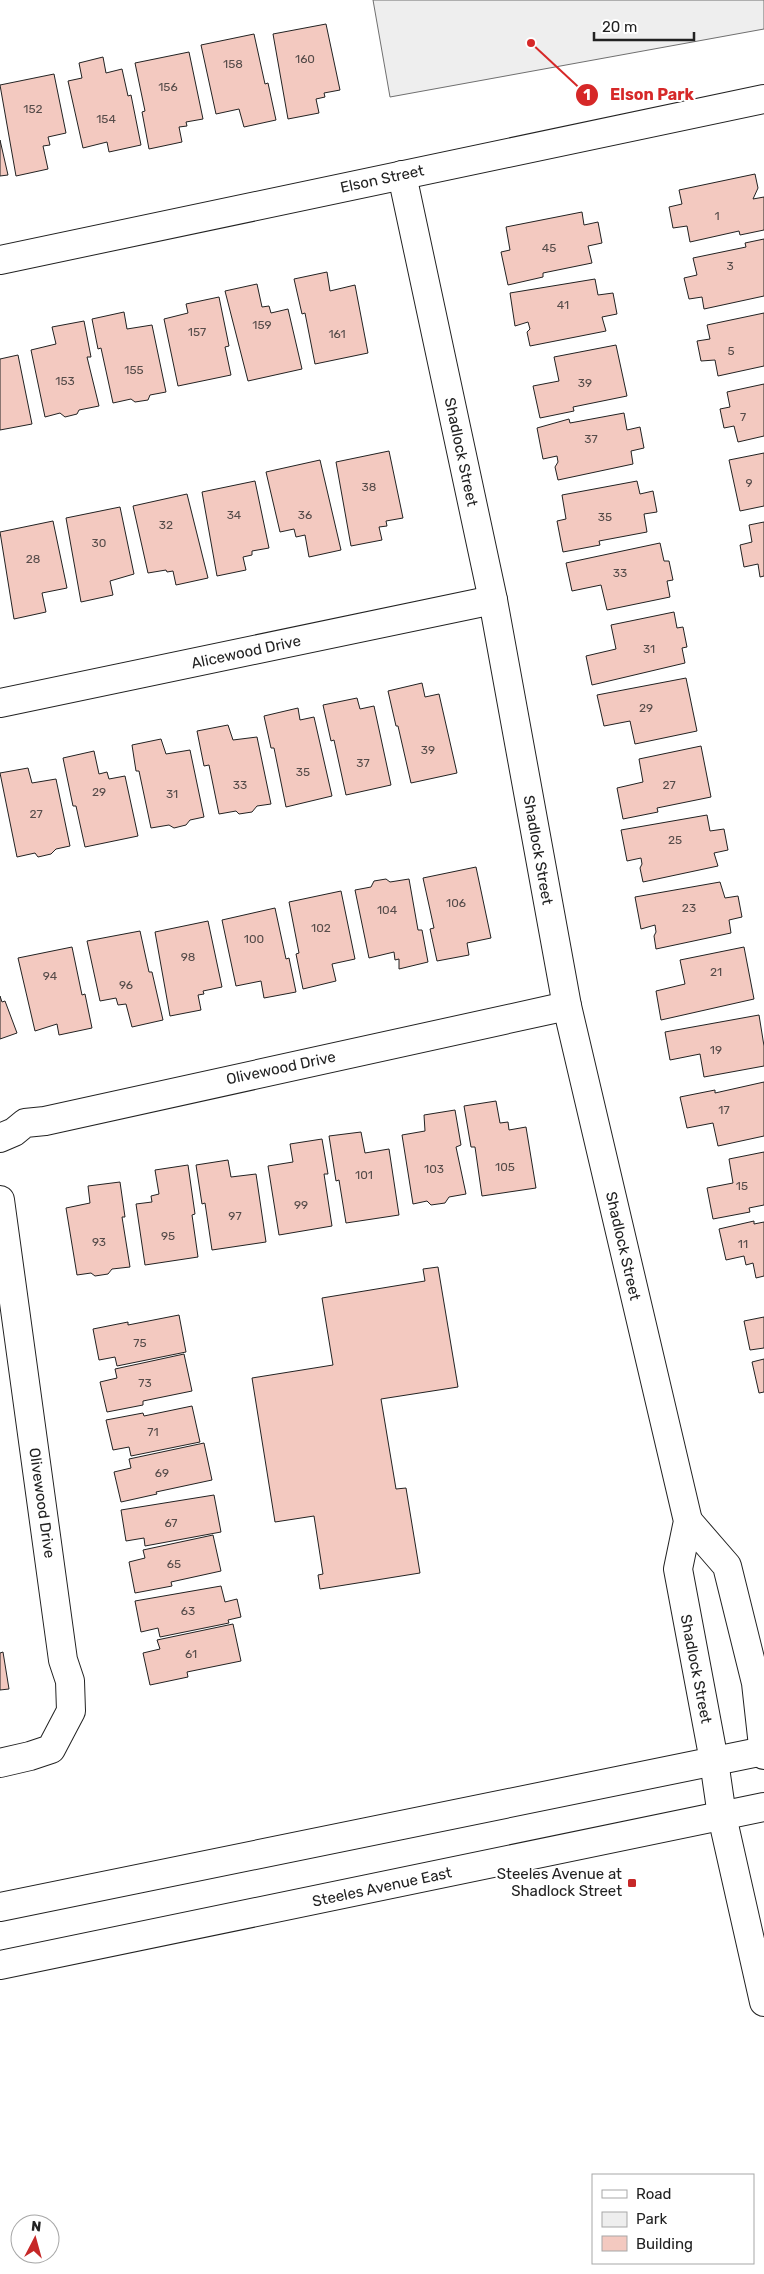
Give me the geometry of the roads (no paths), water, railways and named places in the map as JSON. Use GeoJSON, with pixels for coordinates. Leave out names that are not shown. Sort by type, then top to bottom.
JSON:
{"type":"FeatureCollection","features":[{"type":"Feature","properties":{"kind":"street","name":"Elson Street"},"geometry":{"type":"LineString","coordinates":[[0,260],[764,99]]}},
{"type":"Feature","properties":{"kind":"street","name":"Shadlock Street"},"geometry":{"type":"LineString","coordinates":[[402,175],[493,600],[567,1006],[688,1521],[678,1569],[714,1761],[722,1816],[764,2002]]}},
{"type":"Feature","properties":{"kind":"street","name":"Alicewood Drive"},"geometry":{"type":"LineString","coordinates":[[0,703],[493,600]]}},
{"type":"Feature","properties":{"kind":"street","name":"Olivewood Drive"},"geometry":{"type":"LineString","coordinates":[[0,1138],[14,1132],[25,1123],[45,1121],[567,1006]]}},
{"type":"Feature","properties":{"kind":"street","name":"Olivewood Drive"},"geometry":{"type":"LineString","coordinates":[[0,1200],[63,1660],[70,1681],[71,1711],[51,1749],[0,1763]]}},
{"type":"Feature","properties":{"kind":"street","name":"Shadlock Street"},"geometry":{"type":"LineString","coordinates":[[688,1521],[727,1566],[756,1683],[764,1752]]}},
{"type":"Feature","properties":{"kind":"street"},"geometry":{"type":"LineString","coordinates":[[0,1907],[764,1752]]}},
{"type":"Feature","properties":{"kind":"street","name":"Steeles Avenue East"},"geometry":{"type":"LineString","coordinates":[[0,1965],[764,1807]]}},
{"type":"Feature","properties":{"kind":"place","name":"Elson Park"},"geometry":{"type":"Point","coordinates":[531,43]}},
{"type":"Feature","properties":{"kind":"place","name":"Steeles Avenue at Shadlock Street"},"geometry":{"type":"Point","coordinates":[632,1883]}}]}
